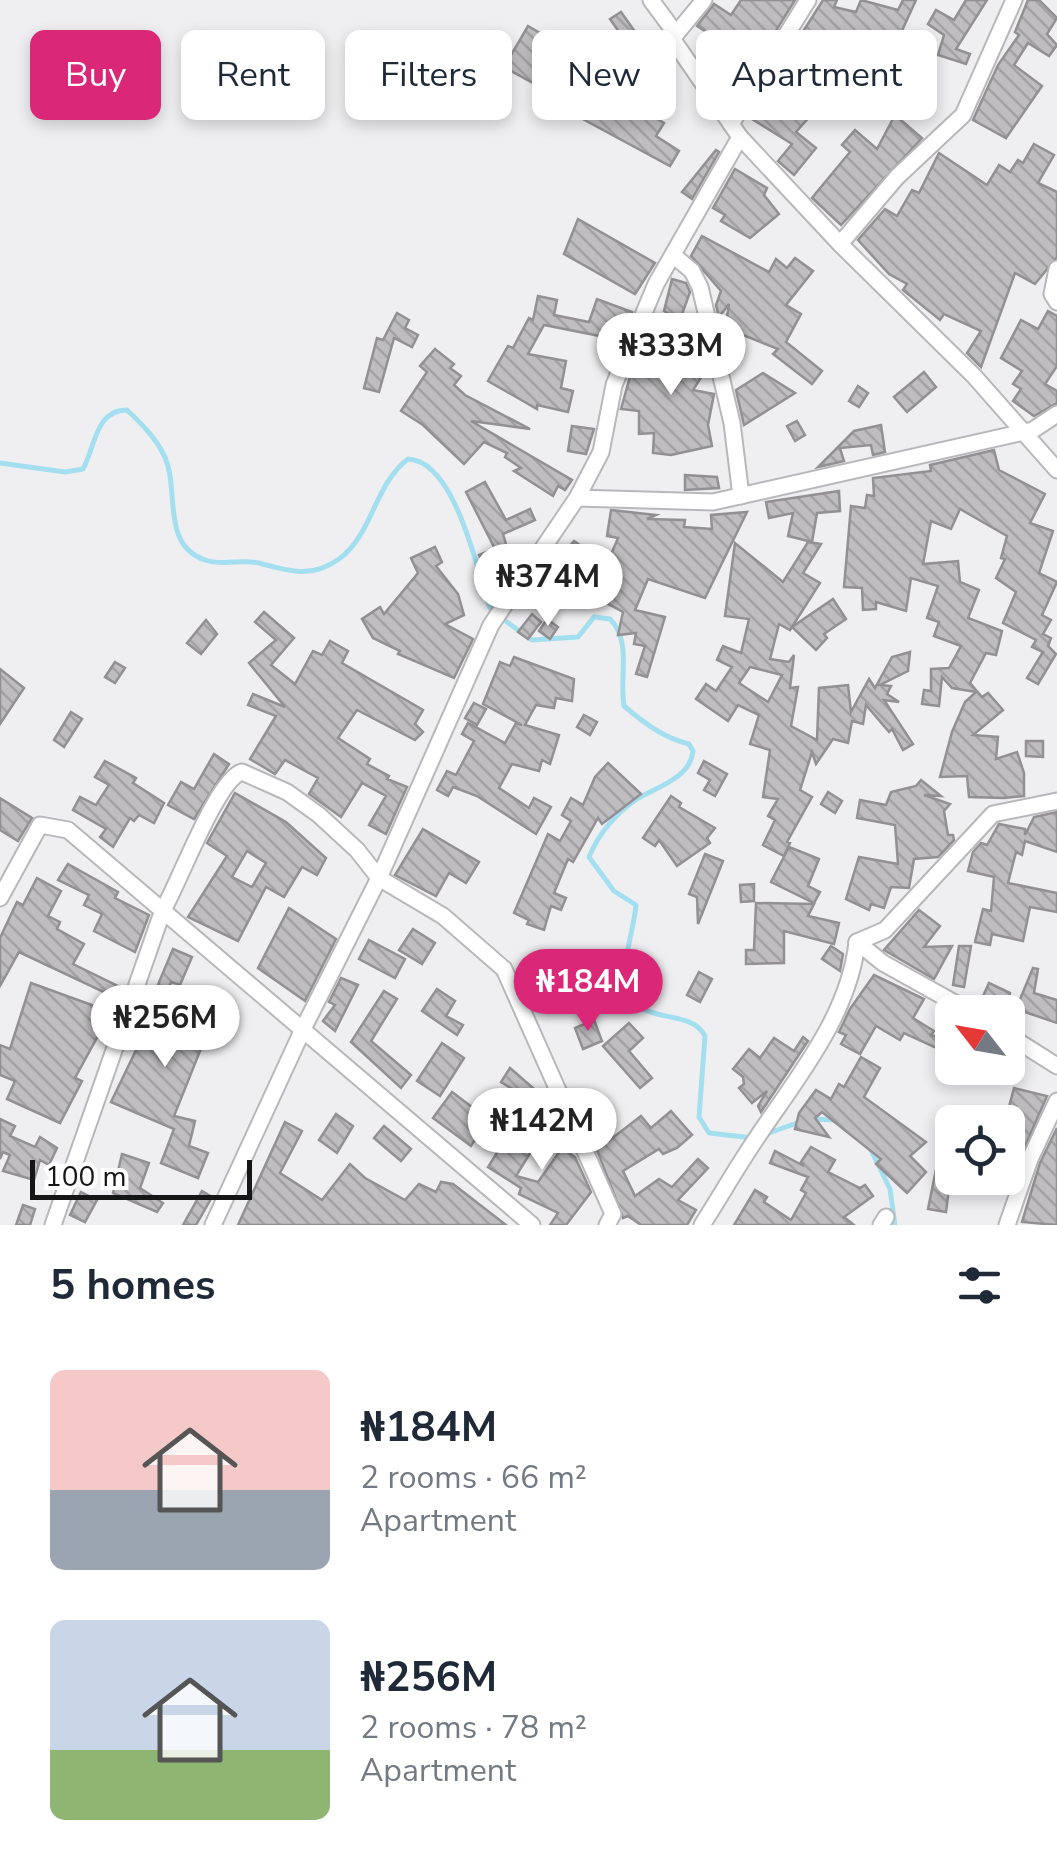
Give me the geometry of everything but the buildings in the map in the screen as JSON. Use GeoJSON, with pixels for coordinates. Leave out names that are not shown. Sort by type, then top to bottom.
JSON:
{"type":"FeatureCollection","features":[{"type":"Feature","properties":{"kind":"street"},"geometry":{"type":"LineString","coordinates":[[652,0],[673,30]]}},
{"type":"Feature","properties":{"kind":"street"},"geometry":{"type":"LineString","coordinates":[[676,34],[704,0]]}},
{"type":"Feature","properties":{"kind":"street"},"geometry":{"type":"LineString","coordinates":[[214,1225],[304,1027],[393,848],[491,625],[577,498],[601,452],[614,385],[673,255],[808,0]]}},
{"type":"Feature","properties":{"kind":"street"},"geometry":{"type":"LineString","coordinates":[[840,244],[898,178],[963,115],[1014,0]]}},
{"type":"Feature","properties":{"kind":"street"},"geometry":{"type":"LineString","coordinates":[[676,44],[736,130],[840,244],[974,376],[1057,470]]}},
{"type":"Feature","properties":{"kind":"street"},"geometry":{"type":"LineString","coordinates":[[673,255],[692,271],[700,287],[732,423],[741,496]]}},
{"type":"Feature","properties":{"kind":"street"},"geometry":{"type":"LineString","coordinates":[[1057,269],[1052,294],[1057,302]]}},
{"type":"Feature","properties":{"kind":"street"},"geometry":{"type":"LineString","coordinates":[[577,498],[713,502],[1046,424],[1057,414]]}},
{"type":"Feature","properties":{"kind":"street"},"geometry":{"type":"LineString","coordinates":[[53,1225],[163,910],[185,872],[222,784],[242,772],[286,792],[357,850],[379,878],[443,916],[504,969],[613,1214],[607,1225]]}},
{"type":"Feature","properties":{"kind":"street"},"geometry":{"type":"LineString","coordinates":[[856,942],[885,930],[993,814],[1057,801]]}},
{"type":"Feature","properties":{"kind":"street"},"geometry":{"type":"LineString","coordinates":[[0,898],[40,825],[52,824],[68,830],[531,1224]]}},
{"type":"Feature","properties":{"kind":"street"},"geometry":{"type":"LineString","coordinates":[[357,850],[393,848]]}},
{"type":"Feature","properties":{"kind":"street"},"geometry":{"type":"LineString","coordinates":[[856,942],[883,963],[940,995]]}},
{"type":"Feature","properties":{"kind":"street"},"geometry":{"type":"LineString","coordinates":[[702,1225],[756,1138],[802,1077],[854,969],[856,942]]}},
{"type":"Feature","properties":{"kind":"street"},"geometry":{"type":"LineString","coordinates":[[1025,1046],[1057,1066]]}},
{"type":"Feature","properties":{"kind":"street"},"geometry":{"type":"LineString","coordinates":[[1007,1225],[1030,1159],[1057,1101]]}},
{"type":"Feature","properties":{"kind":"waterway"},"geometry":{"type":"LineString","coordinates":[[0,463],[65,472],[83,469],[102,423],[108,416],[127,410],[151,435],[165,458],[174,520],[183,544],[192,553],[212,562],[252,562],[300,572],[329,565],[350,549],[388,482],[408,459],[424,464],[451,497],[471,544],[490,608]]}},
{"type":"Feature","properties":{"kind":"waterway"},"geometry":{"type":"LineString","coordinates":[[507,622],[532,640],[578,637],[594,617],[610,619],[623,648],[624,706],[655,729],[689,744],[693,751],[678,776],[634,801],[614,819],[589,857],[614,891],[636,905],[626,965],[631,998],[650,1012],[687,1021],[705,1036],[699,1117],[709,1133],[753,1138]]}},
{"type":"Feature","properties":{"kind":"waterway"},"geometry":{"type":"LineString","coordinates":[[811,1119],[834,1120]]}},
{"type":"Feature","properties":{"kind":"waterway"},"geometry":{"type":"LineString","coordinates":[[763,1135],[800,1122]]}},
{"type":"Feature","properties":{"kind":"waterway"},"geometry":{"type":"LineString","coordinates":[[870,1148],[890,1189],[895,1225]]}}]}
